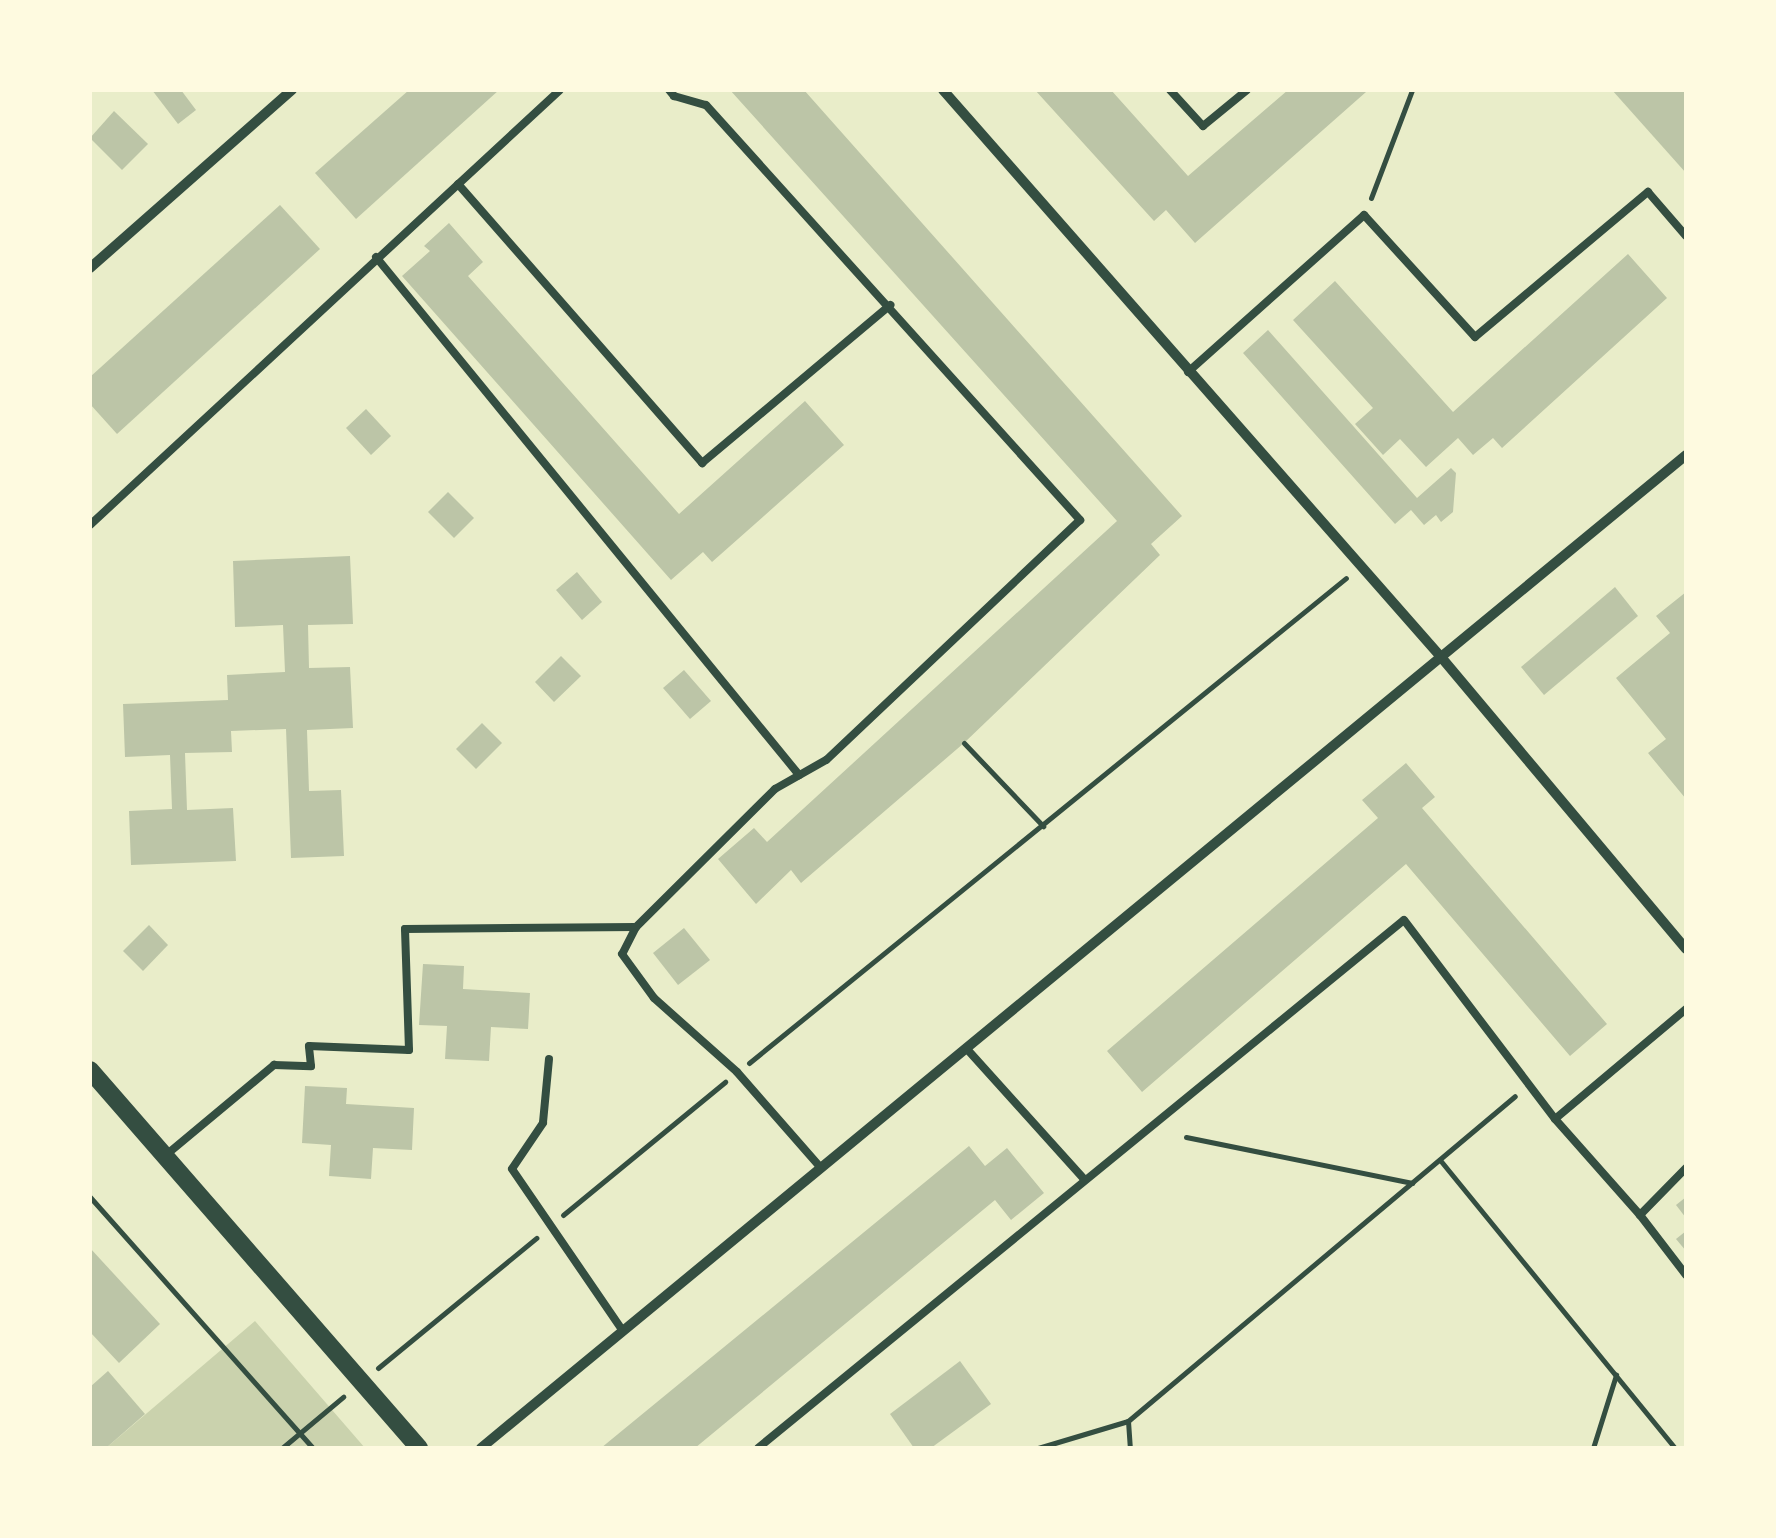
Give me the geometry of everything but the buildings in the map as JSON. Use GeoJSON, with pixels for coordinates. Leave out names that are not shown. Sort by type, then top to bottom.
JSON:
{"type":"FeatureCollection","features":[{"type":"Feature","properties":{"kind":"street"},"geometry":{"type":"LineString","coordinates":[[90,268],[292,90]]}},
{"type":"Feature","properties":{"kind":"street"},"geometry":{"type":"LineString","coordinates":[[943,90],[1187,373],[1441,657],[1686,949]]}},
{"type":"Feature","properties":{"kind":"street"},"geometry":{"type":"LineString","coordinates":[[480,1448],[1686,454]]}},
{"type":"Feature","properties":{"kind":"street"},"geometry":{"type":"LineString","coordinates":[[90,1070],[419,1448]]}},
{"type":"Feature","properties":{"kind":"lane"},"geometry":{"type":"LineString","coordinates":[[90,525],[376,256],[560,90]]}},
{"type":"Feature","properties":{"kind":"lane"},"geometry":{"type":"LineString","coordinates":[[669,90],[706,105],[890,305],[1050,492],[1080,520],[826,760],[775,789],[636,927],[622,954],[654,998],[737,1072],[821,1168]]}},
{"type":"Feature","properties":{"kind":"lane"},"geometry":{"type":"LineString","coordinates":[[1170,90],[1203,126],[1247,90]]}},
{"type":"Feature","properties":{"kind":"lane"},"geometry":{"type":"LineString","coordinates":[[458,184],[702,462],[890,305]]}},
{"type":"Feature","properties":{"kind":"lane"},"geometry":{"type":"LineString","coordinates":[[1187,373],[1364,215],[1476,337],[1648,192],[1686,236]]}},
{"type":"Feature","properties":{"kind":"lane"},"geometry":{"type":"LineString","coordinates":[[376,256],[799,775]]}},
{"type":"Feature","properties":{"kind":"lane"},"geometry":{"type":"LineString","coordinates":[[758,1448],[1404,920],[1555,1118],[1686,1275]]}},
{"type":"Feature","properties":{"kind":"lane"},"geometry":{"type":"LineString","coordinates":[[166,1156],[274,1065],[311,1066],[309,1046],[409,1050],[406,930],[636,927]]}},
{"type":"Feature","properties":{"kind":"lane"},"geometry":{"type":"LineString","coordinates":[[1555,1118],[1686,1010]]}},
{"type":"Feature","properties":{"kind":"lane"},"geometry":{"type":"LineString","coordinates":[[966,1048],[1084,1180]]}},
{"type":"Feature","properties":{"kind":"lane"},"geometry":{"type":"LineString","coordinates":[[548,1059],[543,1123],[512,1169],[623,1331]]}},
{"type":"Feature","properties":{"kind":"lane"},"geometry":{"type":"LineString","coordinates":[[1640,1216],[1686,1168]]}},
{"type":"Feature","properties":{"kind":"path"},"geometry":{"type":"LineString","coordinates":[[1364,215],[1412,90]]}},
{"type":"Feature","properties":{"kind":"path"},"geometry":{"type":"LineString","coordinates":[[282,1448],[737,1072],[1360,567]]}},
{"type":"Feature","properties":{"kind":"path"},"geometry":{"type":"LineString","coordinates":[[964,743],[1044,826]]}},
{"type":"Feature","properties":{"kind":"path"},"geometry":{"type":"LineString","coordinates":[[1038,1448],[1128,1421],[1529,1084]]}},
{"type":"Feature","properties":{"kind":"path"},"geometry":{"type":"LineString","coordinates":[[1186,1137],[1412,1183]]}},
{"type":"Feature","properties":{"kind":"path"},"geometry":{"type":"LineString","coordinates":[[1440,1160],[1675,1448]]}},
{"type":"Feature","properties":{"kind":"path"},"geometry":{"type":"LineString","coordinates":[[90,1197],[314,1448]]}},
{"type":"Feature","properties":{"kind":"path"},"geometry":{"type":"LineString","coordinates":[[1593,1448],[1616,1375]]}},
{"type":"Feature","properties":{"kind":"path"},"geometry":{"type":"LineString","coordinates":[[1128,1421],[1130,1448]]}},
{"type":"Feature","properties":{"kind":"green space"},"geometry":{"type":"Polygon","coordinates":[[[255,1321],[365,1448],[106,1448],[255,1321]]]}}]}
